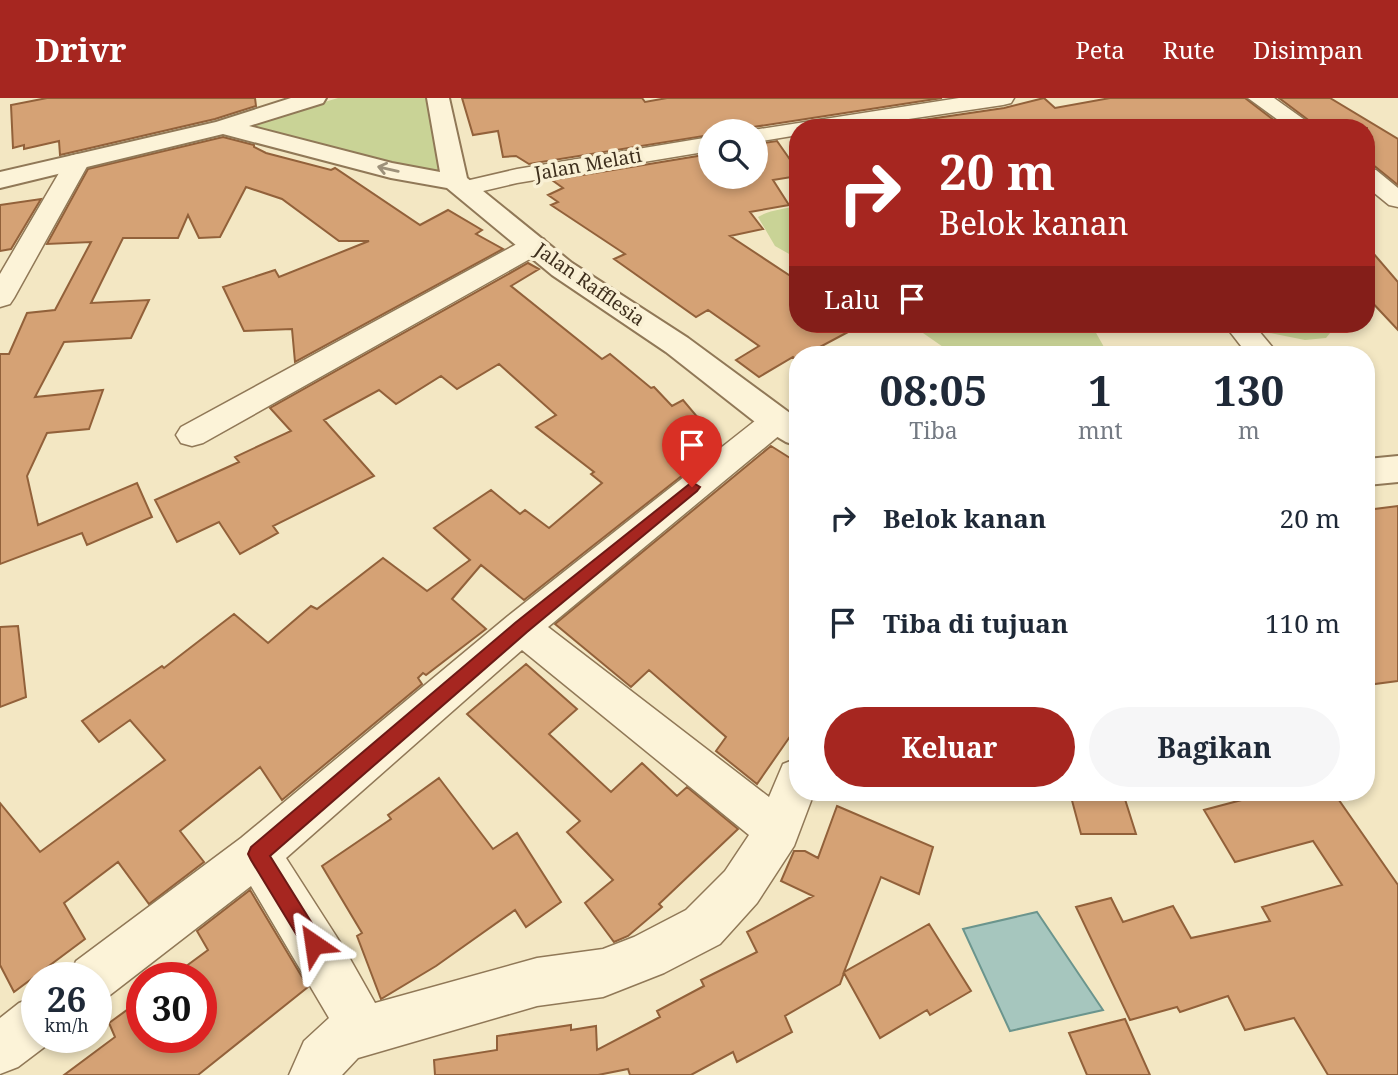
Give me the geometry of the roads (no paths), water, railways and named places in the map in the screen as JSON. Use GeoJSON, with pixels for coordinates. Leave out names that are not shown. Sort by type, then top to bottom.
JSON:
{"type":"FeatureCollection","features":[{"type":"Feature","properties":{"kind":"street"},"geometry":{"type":"LineString","coordinates":[[0,180],[223,127],[315,98]]}},
{"type":"Feature","properties":{"kind":"street"},"geometry":{"type":"LineString","coordinates":[[223,127],[460,185],[439,112],[438,98]]}},
{"type":"Feature","properties":{"kind":"street"},"geometry":{"type":"LineString","coordinates":[[890,119],[1003,98]]}},
{"type":"Feature","properties":{"kind":"street"},"geometry":{"type":"LineString","coordinates":[[1259,98],[1291,119]]}},
{"type":"Feature","properties":{"kind":"street","name":"Jalan Melati"},"geometry":{"type":"LineString","coordinates":[[460,185],[698,146]]}},
{"type":"Feature","properties":{"kind":"street"},"geometry":{"type":"LineString","coordinates":[[0,298],[78,161]]}},
{"type":"Feature","properties":{"kind":"street"},"geometry":{"type":"LineString","coordinates":[[1375,181],[1397,198]]}},
{"type":"Feature","properties":{"kind":"street","name":"Jalan Rafflesia"},"geometry":{"type":"LineString","coordinates":[[460,185],[562,269],[677,345],[787,427]]}},
{"type":"Feature","properties":{"kind":"street"},"geometry":{"type":"LineString","coordinates":[[1375,200],[1397,198]]}},
{"type":"Feature","properties":{"kind":"street"},"geometry":{"type":"LineString","coordinates":[[192,435],[535,245]]}},
{"type":"Feature","properties":{"kind":"street"},"geometry":{"type":"LineString","coordinates":[[112,964],[257,854],[521,627],[787,427]]}},
{"type":"Feature","properties":{"kind":"street"},"geometry":{"type":"LineString","coordinates":[[1375,471],[1398,469]]}},
{"type":"Feature","properties":{"kind":"street"},"geometry":{"type":"LineString","coordinates":[[521,627],[778,831]]}},
{"type":"Feature","properties":{"kind":"street"},"geometry":{"type":"LineString","coordinates":[[315,1075],[322,1059],[343,1037],[537,982],[603,973],[647,956],[703,927],[741,887],[778,831],[789,801]]}},
{"type":"Feature","properties":{"kind":"street"},"geometry":{"type":"LineString","coordinates":[[257,854],[328,967],[364,1033]]}},
{"type":"Feature","properties":{"kind":"street"},"geometry":{"type":"LineString","coordinates":[[0,1049],[21,1033]]}},
{"type":"Feature","properties":{"kind":"water"},"geometry":{"type":"Polygon","coordinates":[[[1037,912],[1103,1010],[1010,1031],[963,929],[1037,912]]]}}]}
